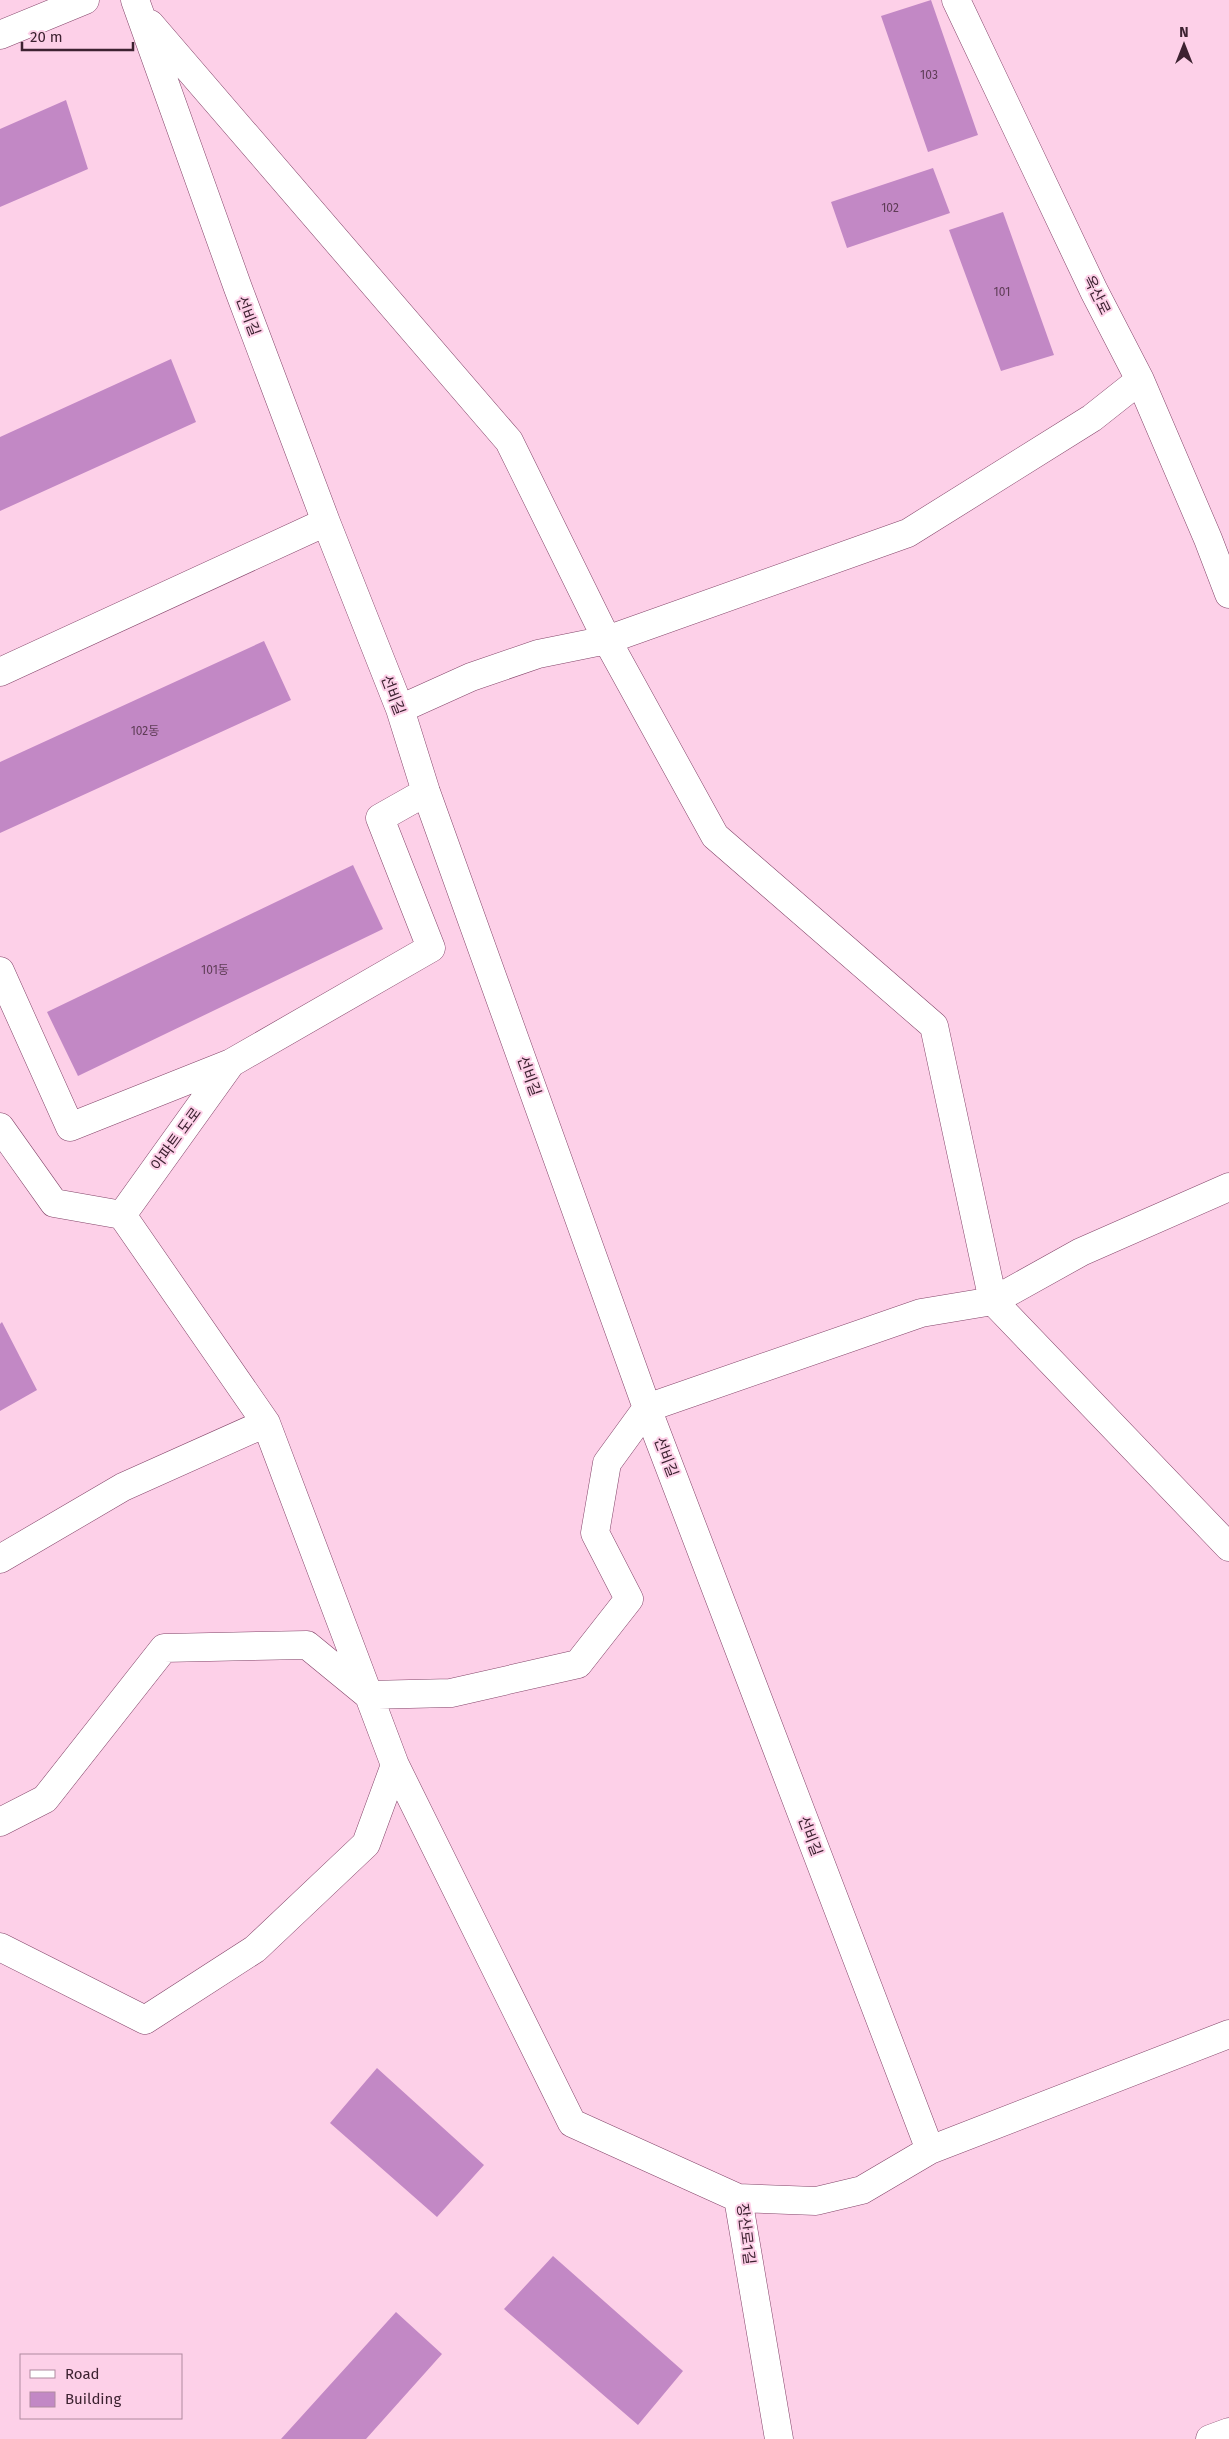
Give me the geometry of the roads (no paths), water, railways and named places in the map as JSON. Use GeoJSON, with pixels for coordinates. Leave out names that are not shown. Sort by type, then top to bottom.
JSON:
{"type":"FeatureCollection","features":[{"type":"Feature","properties":{"kind":"street"},"geometry":{"type":"LineString","coordinates":[[0,35],[85,0]]}},
{"type":"Feature","properties":{"kind":"street","name":"옥산로"},"geometry":{"type":"LineString","coordinates":[[956,0],[1090,282],[1140,380],[1208,539],[1229,594]]}},
{"type":"Feature","properties":{"kind":"street"},"geometry":{"type":"LineString","coordinates":[[137,6],[509,441],[607,640],[715,836],[934,1026],[994,1301],[1229,1547]]}},
{"type":"Feature","properties":{"kind":"street","name":"선비길"},"geometry":{"type":"LineString","coordinates":[[137,6],[238,288],[326,522],[400,710],[426,792],[647,1408],[930,2150]]}},
{"type":"Feature","properties":{"kind":"street"},"geometry":{"type":"LineString","coordinates":[[400,710],[471,677],[538,654],[607,640],[908,533],[1092,418],[1140,380]]}},
{"type":"Feature","properties":{"kind":"street"},"geometry":{"type":"LineString","coordinates":[[0,672],[326,522]]}},
{"type":"Feature","properties":{"kind":"street"},"geometry":{"type":"LineString","coordinates":[[0,971],[70,1127],[231,1063],[431,948],[380,818],[426,792]]}},
{"type":"Feature","properties":{"kind":"street","name":"아파트 도로"},"geometry":{"type":"LineString","coordinates":[[122,1215],[231,1063]]}},
{"type":"Feature","properties":{"kind":"street"},"geometry":{"type":"LineString","coordinates":[[0,1127],[54,1203],[122,1215],[266,1422],[395,1765],[572,2123],[738,2198]]}},
{"type":"Feature","properties":{"kind":"street"},"geometry":{"type":"LineString","coordinates":[[0,1822],[45,1798],[164,1648],[307,1645],[368,1695],[452,1693],[578,1664],[629,1599],[594,1533],[607,1463],[647,1408],[922,1313],[994,1301],[1081,1252],[1229,1187]]}},
{"type":"Feature","properties":{"kind":"street"},"geometry":{"type":"LineString","coordinates":[[0,1559],[123,1488],[266,1422]]}},
{"type":"Feature","properties":{"kind":"street"},"geometry":{"type":"LineString","coordinates":[[0,1947],[145,2020],[254,1949],[366,1844],[395,1765]]}},
{"type":"Feature","properties":{"kind":"street","name":"장산로1길"},"geometry":{"type":"LineString","coordinates":[[779,2439],[738,2198],[816,2200],[862,2190],[930,2150],[1229,2034]]}},
{"type":"Feature","properties":{"kind":"street"},"geometry":{"type":"LineString","coordinates":[[1210,2439],[1229,2432]]}}]}
